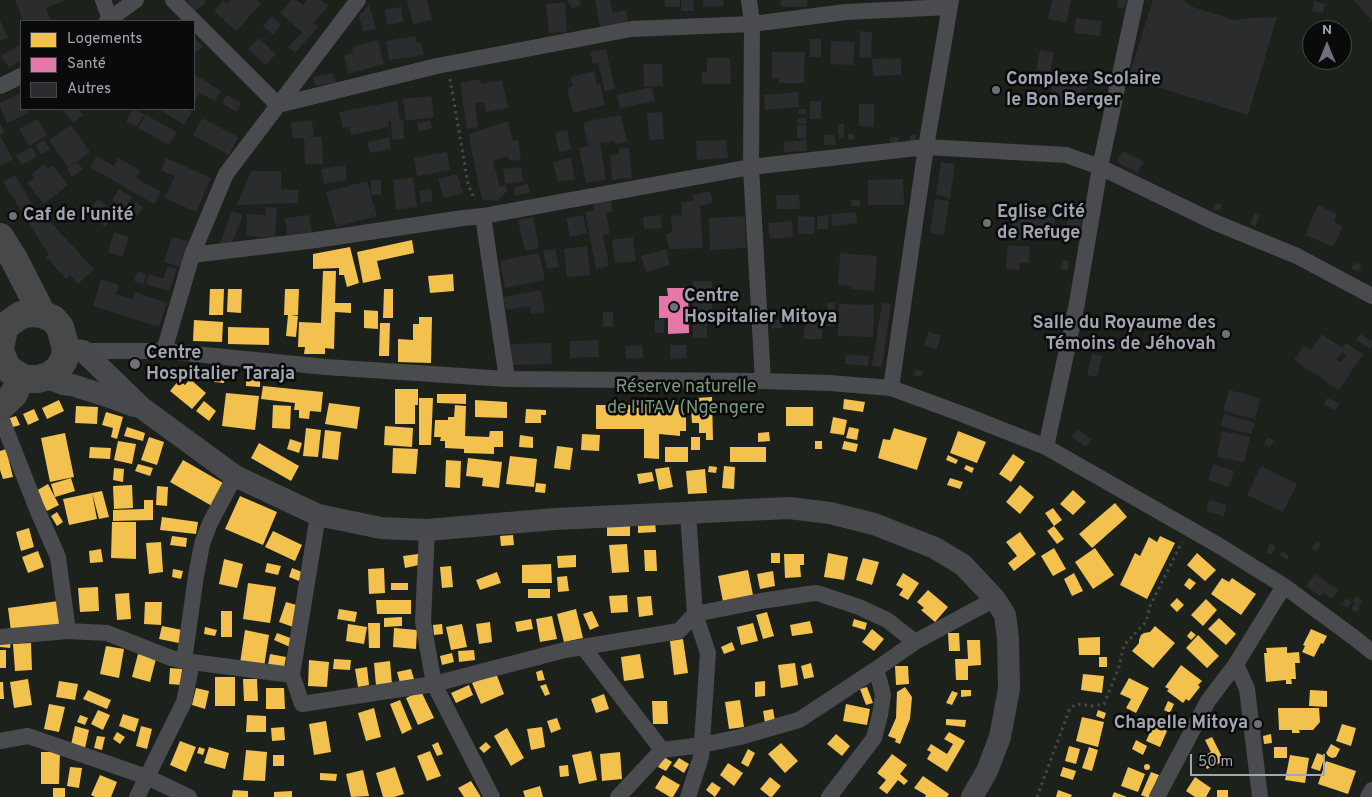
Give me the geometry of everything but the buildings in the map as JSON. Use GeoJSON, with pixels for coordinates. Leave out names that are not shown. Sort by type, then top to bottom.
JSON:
{"type":"FeatureCollection","features":[{"type":"Feature","properties":{"kind":"highway"},"geometry":{"type":"LineString","coordinates":[[0,237],[14,259],[42,314]]}},
{"type":"Feature","properties":{"kind":"highway"},"geometry":{"type":"LineString","coordinates":[[31,313],[42,314],[52,319],[60,327],[74,350],[58,369],[49,376],[27,379],[7,368],[2,341],[21,315],[31,313]]}},
{"type":"Feature","properties":{"kind":"highway"},"geometry":{"type":"LineString","coordinates":[[0,407],[14,394],[21,377]]}},
{"type":"Feature","properties":{"kind":"main road"},"geometry":{"type":"LineString","coordinates":[[74,350],[142,408],[235,476],[318,515],[382,528],[427,530],[555,519],[789,508],[830,513],[874,524],[935,548],[963,564],[995,599],[1005,615],[1008,638],[1009,689],[1000,737],[987,771],[972,797]]}},
{"type":"Feature","properties":{"kind":"main road"},"geometry":{"type":"LineString","coordinates":[[49,376],[63,384],[142,408]]}},
{"type":"Feature","properties":{"kind":"street"},"geometry":{"type":"LineString","coordinates":[[103,0],[108,20],[136,0]]}},
{"type":"Feature","properties":{"kind":"street"},"geometry":{"type":"LineString","coordinates":[[173,0],[193,20]]}},
{"type":"Feature","properties":{"kind":"street"},"geometry":{"type":"LineString","coordinates":[[164,351],[192,255],[226,174],[358,0]]}},
{"type":"Feature","properties":{"kind":"street"},"geometry":{"type":"LineString","coordinates":[[749,0],[752,24],[751,167],[763,381]]}},
{"type":"Feature","properties":{"kind":"street"},"geometry":{"type":"LineString","coordinates":[[1046,447],[1077,303],[1100,167],[1136,0]]}},
{"type":"Feature","properties":{"kind":"street"},"geometry":{"type":"LineString","coordinates":[[278,105],[448,64],[631,29],[752,24],[846,12],[950,3],[926,147],[891,388]]}},
{"type":"Feature","properties":{"kind":"street"},"geometry":{"type":"LineString","coordinates":[[195,22],[278,105]]}},
{"type":"Feature","properties":{"kind":"street"},"geometry":{"type":"LineString","coordinates":[[0,86],[20,76]]}},
{"type":"Feature","properties":{"kind":"street"},"geometry":{"type":"LineString","coordinates":[[192,255],[316,240],[483,216],[751,167],[926,147],[1066,155],[1100,167],[1214,222],[1297,256],[1372,296]]}},
{"type":"Feature","properties":{"kind":"street"},"geometry":{"type":"LineString","coordinates":[[483,216],[507,379]]}},
{"type":"Feature","properties":{"kind":"street"},"geometry":{"type":"LineString","coordinates":[[74,350],[164,351],[326,367],[507,379],[830,382],[891,388],[1046,447],[1189,528],[1284,586],[1356,638],[1372,652]]}},
{"type":"Feature","properties":{"kind":"street"},"geometry":{"type":"LineString","coordinates":[[0,415],[58,557],[68,631]]}},
{"type":"Feature","properties":{"kind":"street"},"geometry":{"type":"LineString","coordinates":[[137,797],[184,702],[196,576],[202,544],[210,523],[235,476]]}},
{"type":"Feature","properties":{"kind":"street"},"geometry":{"type":"LineString","coordinates":[[688,513],[695,614],[708,653],[701,757],[688,797]]}},
{"type":"Feature","properties":{"kind":"street"},"geometry":{"type":"LineString","coordinates":[[318,515],[292,675],[302,704],[434,684],[565,650],[679,631],[695,614],[761,601],[817,593],[859,607],[887,620],[915,642]]}},
{"type":"Feature","properties":{"kind":"street"},"geometry":{"type":"LineString","coordinates":[[427,530],[423,622],[434,684],[492,797]]}},
{"type":"Feature","properties":{"kind":"street"},"geometry":{"type":"LineString","coordinates":[[1158,797],[1208,701],[1236,664],[1284,586]]}},
{"type":"Feature","properties":{"kind":"street"},"geometry":{"type":"LineString","coordinates":[[618,797],[662,750],[702,745],[740,737],[799,720],[915,642],[995,599]]}},
{"type":"Feature","properties":{"kind":"street"},"geometry":{"type":"LineString","coordinates":[[0,637],[68,631],[107,633],[171,658],[188,662],[292,675]]}},
{"type":"Feature","properties":{"kind":"street"},"geometry":{"type":"LineString","coordinates":[[583,648],[662,750]]}},
{"type":"Feature","properties":{"kind":"street"},"geometry":{"type":"LineString","coordinates":[[1236,664],[1247,689],[1260,797]]}},
{"type":"Feature","properties":{"kind":"street"},"geometry":{"type":"LineString","coordinates":[[829,797],[874,738],[883,695],[875,670]]}},
{"type":"Feature","properties":{"kind":"street"},"geometry":{"type":"LineString","coordinates":[[0,741],[28,736],[147,777],[190,797]]}},
{"type":"Feature","properties":{"kind":"street"},"geometry":{"type":"LineString","coordinates":[[1368,797],[1372,790]]}},
{"type":"Feature","properties":{"kind":"path"},"geometry":{"type":"LineString","coordinates":[[448,64],[468,184],[483,216]]}},
{"type":"Feature","properties":{"kind":"path"},"geometry":{"type":"LineString","coordinates":[[1037,797],[1070,708],[1077,704],[1092,706],[1104,704],[1119,667],[1124,645],[1146,622],[1150,606],[1189,528]]}},
{"type":"Feature","properties":{"kind":"green space","name":"Réserve naturelle de l'ITAV (Ngengere"},"geometry":{"type":"Polygon","coordinates":[[[0,0],[1372,0],[1372,797],[0,797],[0,0]]]}},
{"type":"Feature","properties":{"kind":"place","name":"Complexe Scolaire le Bon Berger"},"geometry":{"type":"Point","coordinates":[996,90]}},
{"type":"Feature","properties":{"kind":"place","name":"Caf de l'unité"},"geometry":{"type":"Point","coordinates":[13,216]}},
{"type":"Feature","properties":{"kind":"place","name":"Eglise Cité de Refuge"},"geometry":{"type":"Point","coordinates":[987,223]}},
{"type":"Feature","properties":{"kind":"place","name":"Centre Hospitalier Mitoya"},"geometry":{"type":"Point","coordinates":[674,307]}},
{"type":"Feature","properties":{"kind":"place","name":"Salle du Royaume des Témoins de Jéhovah"},"geometry":{"type":"Point","coordinates":[1226,334]}},
{"type":"Feature","properties":{"kind":"place","name":"Centre Hospitalier Taraja"},"geometry":{"type":"Point","coordinates":[135,364]}},
{"type":"Feature","properties":{"kind":"place","name":"Chapelle Mitoya"},"geometry":{"type":"Point","coordinates":[1258,724]}}]}
